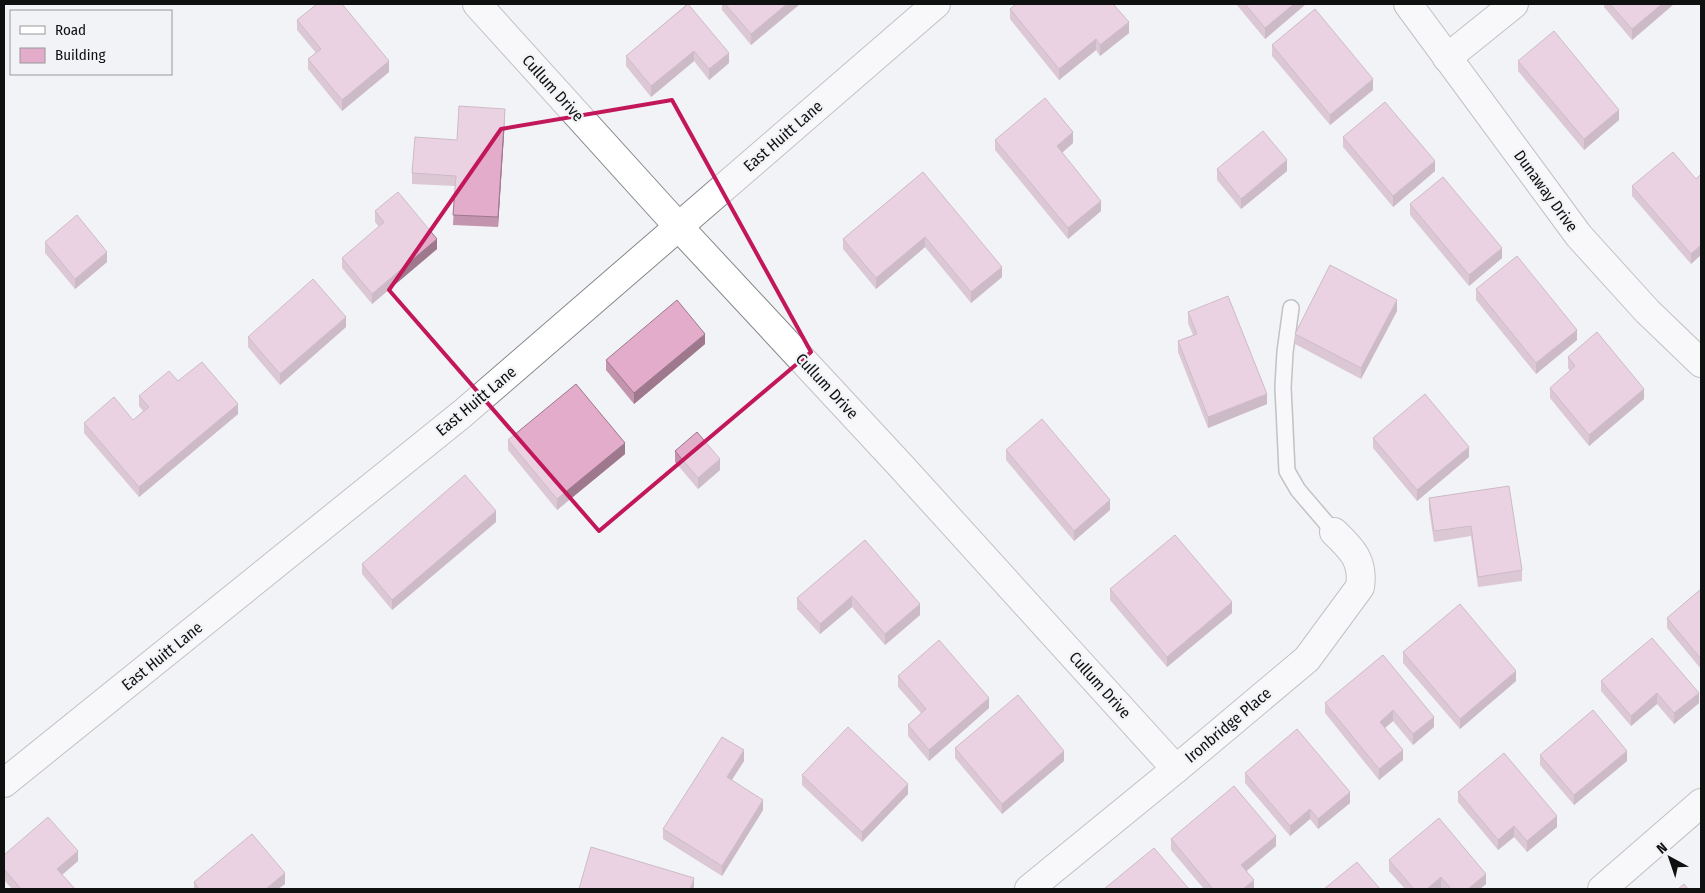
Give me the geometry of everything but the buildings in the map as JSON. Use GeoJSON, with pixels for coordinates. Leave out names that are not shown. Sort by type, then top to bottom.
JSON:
{"type":"FeatureCollection","features":[{"type":"Feature","properties":{"kind":"street","name":"Cullum Drive"},"geometry":{"type":"LineString","coordinates":[[477,4],[1176,769]]}},
{"type":"Feature","properties":{"kind":"street","name":"East Huitt Lane"},"geometry":{"type":"LineString","coordinates":[[4,783],[462,414],[936,4]]}},
{"type":"Feature","properties":{"kind":"street","name":"Dunaway Drive"},"geometry":{"type":"LineString","coordinates":[[1408,4],[1579,236],[1646,312],[1701,363]]}},
{"type":"Feature","properties":{"kind":"street"},"geometry":{"type":"LineString","coordinates":[[1447,58],[1514,4]]}},
{"type":"Feature","properties":{"kind":"street","name":"Ironbridge Place"},"geometry":{"type":"LineString","coordinates":[[1029,889],[1307,659],[1360,587],[1363,573],[1351,548],[1334,532]]}},
{"type":"Feature","properties":{"kind":"street"},"geometry":{"type":"LineString","coordinates":[[1602,889],[1701,803]]}},
{"type":"Feature","properties":{"kind":"lane"},"geometry":{"type":"LineString","coordinates":[[1291,308],[1285,352],[1283,387],[1287,471],[1298,490],[1334,532]]}},
{"type":"Feature","properties":{"kind":"highlighted area"},"geometry":{"type":"Polygon","coordinates":[[[672,100],[811,352],[599,531],[389,290],[501,129],[672,100]]]}}]}
